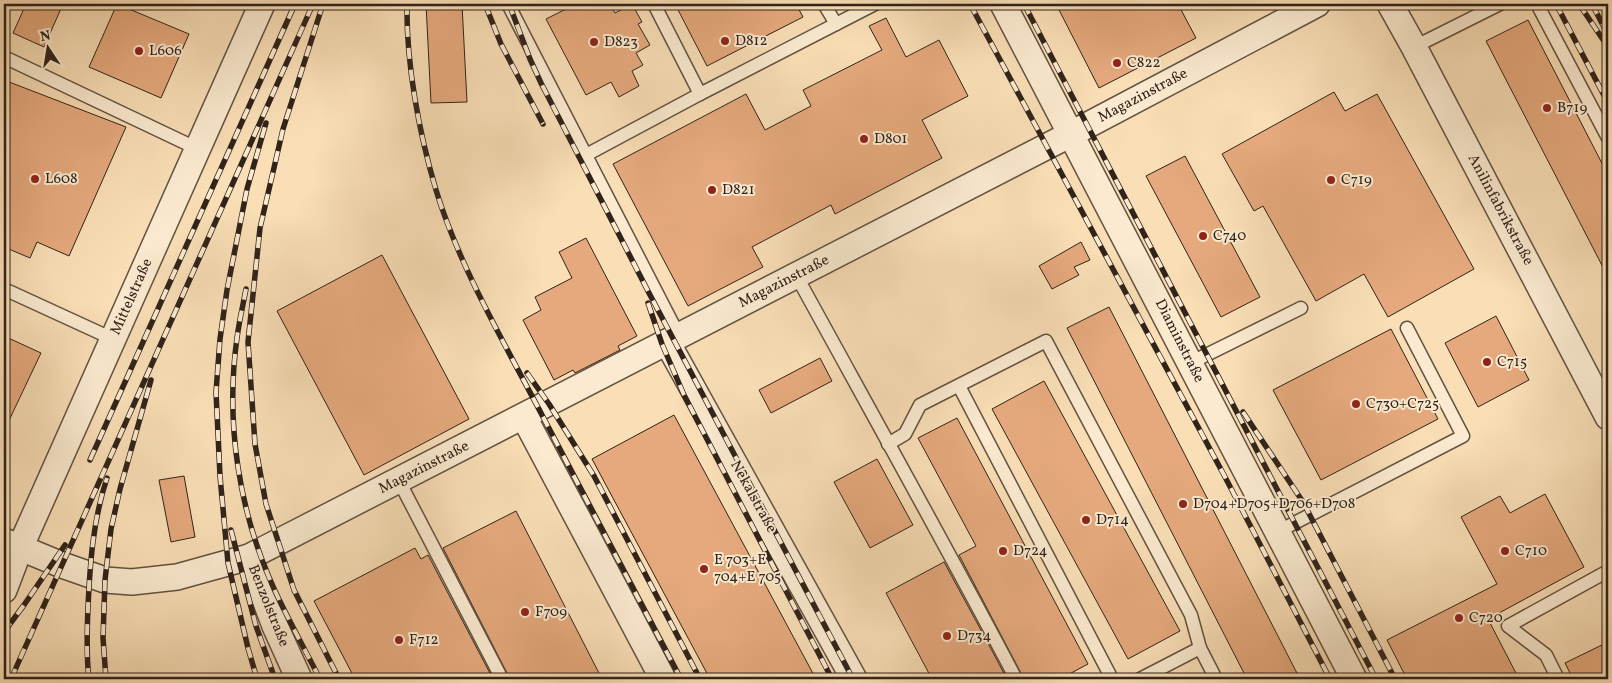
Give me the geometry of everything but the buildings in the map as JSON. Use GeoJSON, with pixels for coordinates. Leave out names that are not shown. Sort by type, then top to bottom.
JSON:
{"type":"FeatureCollection","features":[{"type":"Feature","properties":{"kind":"street","name":"Mittelstraße"},"geometry":{"type":"LineString","coordinates":[[4,590],[12,544],[113,339],[262,4]]}},
{"type":"Feature","properties":{"kind":"street","name":"Diaminstraße"},"geometry":{"type":"LineString","coordinates":[[1003,4],[1354,679]]}},
{"type":"Feature","properties":{"kind":"street","name":"Magazinstraße"},"geometry":{"type":"LineString","coordinates":[[249,557],[1071,134],[1317,4]]}},
{"type":"Feature","properties":{"kind":"street","name":"Anilinfabrikstraße"},"geometry":{"type":"LineString","coordinates":[[1390,4],[1414,46],[1608,417]]}},
{"type":"Feature","properties":{"kind":"street","name":"Nekalstraße"},"geometry":{"type":"LineString","coordinates":[[673,339],[854,679]]}},
{"type":"Feature","properties":{"kind":"street"},"geometry":{"type":"LineString","coordinates":[[524,417],[663,679]]}},
{"type":"Feature","properties":{"kind":"street","name":"Benzolstraße"},"geometry":{"type":"LineString","coordinates":[[12,544],[105,580],[132,582],[177,577],[249,557],[274,626],[299,679]]}},
{"type":"Feature","properties":{"kind":"lane"},"geometry":{"type":"LineString","coordinates":[[508,4],[586,155],[673,339]]}},
{"type":"Feature","properties":{"kind":"lane"},"geometry":{"type":"LineString","coordinates":[[654,4],[700,94]]}},
{"type":"Feature","properties":{"kind":"lane"},"geometry":{"type":"LineString","coordinates":[[824,4],[836,24]]}},
{"type":"Feature","properties":{"kind":"lane"},"geometry":{"type":"LineString","coordinates":[[586,155],[875,4]]}},
{"type":"Feature","properties":{"kind":"lane"},"geometry":{"type":"LineString","coordinates":[[1414,46],[1500,4]]}},
{"type":"Feature","properties":{"kind":"lane"},"geometry":{"type":"LineString","coordinates":[[1537,4],[1608,138]]}},
{"type":"Feature","properties":{"kind":"lane"},"geometry":{"type":"LineString","coordinates":[[4,57],[198,150]]}},
{"type":"Feature","properties":{"kind":"lane"},"geometry":{"type":"LineString","coordinates":[[796,276],[948,549],[1016,679]]}},
{"type":"Feature","properties":{"kind":"lane"},"geometry":{"type":"LineString","coordinates":[[4,289],[113,339]]}},
{"type":"Feature","properties":{"kind":"lane"},"geometry":{"type":"LineString","coordinates":[[1190,363],[1302,308]]}},
{"type":"Feature","properties":{"kind":"lane"},"geometry":{"type":"LineString","coordinates":[[1277,532],[1463,436],[1407,328]]}},
{"type":"Feature","properties":{"kind":"lane"},"geometry":{"type":"LineString","coordinates":[[888,444],[905,434],[920,405],[1046,341],[1191,615],[1200,648],[1216,679]]}},
{"type":"Feature","properties":{"kind":"lane"},"geometry":{"type":"LineString","coordinates":[[959,386],[1112,679]]}},
{"type":"Feature","properties":{"kind":"lane"},"geometry":{"type":"LineString","coordinates":[[399,481],[502,679]]}},
{"type":"Feature","properties":{"kind":"lane"},"geometry":{"type":"LineString","coordinates":[[1558,679],[1546,655],[1508,626],[1608,572]]}},
{"type":"Feature","properties":{"kind":"lane"},"geometry":{"type":"LineString","coordinates":[[1140,679],[1200,648]]}},
{"type":"Feature","properties":{"kind":"railway"},"geometry":{"type":"LineString","coordinates":[[90,460],[295,4]]}},
{"type":"Feature","properties":{"kind":"railway"},"geometry":{"type":"LineString","coordinates":[[11,679],[313,4]]}},
{"type":"Feature","properties":{"kind":"railway"},"geometry":{"type":"LineString","coordinates":[[323,4],[283,129],[260,228],[248,342],[255,444],[266,504],[294,590],[339,679]]}},
{"type":"Feature","properties":{"kind":"railway"},"geometry":{"type":"LineString","coordinates":[[407,4],[411,74],[419,122],[436,190],[457,247],[498,333],[681,679]]}},
{"type":"Feature","properties":{"kind":"railway"},"geometry":{"type":"LineString","coordinates":[[485,4],[501,44],[543,124]]}},
{"type":"Feature","properties":{"kind":"railway"},"geometry":{"type":"LineString","coordinates":[[509,4],[541,83],[649,293],[853,679]]}},
{"type":"Feature","properties":{"kind":"railway"},"geometry":{"type":"LineString","coordinates":[[970,4],[1224,475],[1330,679]]}},
{"type":"Feature","properties":{"kind":"railway"},"geometry":{"type":"LineString","coordinates":[[1024,4],[1376,679]]}},
{"type":"Feature","properties":{"kind":"railway"},"geometry":{"type":"LineString","coordinates":[[1556,4],[1608,103]]}},
{"type":"Feature","properties":{"kind":"railway"},"geometry":{"type":"LineString","coordinates":[[1579,4],[1608,47]]}},
{"type":"Feature","properties":{"kind":"railway"},"geometry":{"type":"LineString","coordinates":[[1592,4],[1608,35]]}},
{"type":"Feature","properties":{"kind":"railway"},"geometry":{"type":"LineString","coordinates":[[257,679],[228,563],[220,476],[216,392],[220,339],[227,290],[247,189],[266,123]]}},
{"type":"Feature","properties":{"kind":"railway"},"geometry":{"type":"LineString","coordinates":[[246,289],[237,338],[233,402],[234,435],[244,499],[252,531],[275,591],[320,679]]}},
{"type":"Feature","properties":{"kind":"railway"},"geometry":{"type":"LineString","coordinates":[[648,303],[662,344],[684,395],[832,679]]}},
{"type":"Feature","properties":{"kind":"railway"},"geometry":{"type":"LineString","coordinates":[[527,373],[549,404],[594,476],[700,679]]}},
{"type":"Feature","properties":{"kind":"railway"},"geometry":{"type":"LineString","coordinates":[[106,679],[103,638],[105,580],[111,529],[120,489],[151,380]]}},
{"type":"Feature","properties":{"kind":"railway"},"geometry":{"type":"LineString","coordinates":[[1243,412],[1303,502],[1395,679]]}},
{"type":"Feature","properties":{"kind":"railway"},"geometry":{"type":"LineString","coordinates":[[89,679],[87,634],[91,558],[98,510],[107,478]]}},
{"type":"Feature","properties":{"kind":"railway"},"geometry":{"type":"LineString","coordinates":[[231,530],[256,626],[275,679]]}},
{"type":"Feature","properties":{"kind":"railway"},"geometry":{"type":"LineString","coordinates":[[4,632],[65,545]]}},
{"type":"Feature","properties":{"kind":"place","name":"D812"},"geometry":{"type":"Point","coordinates":[725,41]}},
{"type":"Feature","properties":{"kind":"place","name":"D823"},"geometry":{"type":"Point","coordinates":[594,42]}},
{"type":"Feature","properties":{"kind":"place","name":"L606"},"geometry":{"type":"Point","coordinates":[139,51]}},
{"type":"Feature","properties":{"kind":"place","name":"C822"},"geometry":{"type":"Point","coordinates":[1117,63]}},
{"type":"Feature","properties":{"kind":"place","name":"B719"},"geometry":{"type":"Point","coordinates":[1547,108]}},
{"type":"Feature","properties":{"kind":"place","name":"D801"},"geometry":{"type":"Point","coordinates":[864,139]}},
{"type":"Feature","properties":{"kind":"place","name":"L608"},"geometry":{"type":"Point","coordinates":[35,179]}},
{"type":"Feature","properties":{"kind":"place","name":"C719"},"geometry":{"type":"Point","coordinates":[1331,180]}},
{"type":"Feature","properties":{"kind":"place","name":"D821"},"geometry":{"type":"Point","coordinates":[712,190]}},
{"type":"Feature","properties":{"kind":"place","name":"C740"},"geometry":{"type":"Point","coordinates":[1203,236]}},
{"type":"Feature","properties":{"kind":"place","name":"C715"},"geometry":{"type":"Point","coordinates":[1487,362]}},
{"type":"Feature","properties":{"kind":"place","name":"C730+C725"},"geometry":{"type":"Point","coordinates":[1356,404]}},
{"type":"Feature","properties":{"kind":"place","name":"D704+D705+D706+D708"},"geometry":{"type":"Point","coordinates":[1183,504]}},
{"type":"Feature","properties":{"kind":"place","name":"D714"},"geometry":{"type":"Point","coordinates":[1086,520]}},
{"type":"Feature","properties":{"kind":"place","name":"D724"},"geometry":{"type":"Point","coordinates":[1003,551]}},
{"type":"Feature","properties":{"kind":"place","name":"C710"},"geometry":{"type":"Point","coordinates":[1505,551]}},
{"type":"Feature","properties":{"kind":"place","name":"E 703+E 704+E 705"},"geometry":{"type":"Point","coordinates":[704,569]}},
{"type":"Feature","properties":{"kind":"place","name":"F709"},"geometry":{"type":"Point","coordinates":[525,612]}},
{"type":"Feature","properties":{"kind":"place","name":"C720"},"geometry":{"type":"Point","coordinates":[1459,618]}},
{"type":"Feature","properties":{"kind":"place","name":"D734"},"geometry":{"type":"Point","coordinates":[947,636]}},
{"type":"Feature","properties":{"kind":"place","name":"F712"},"geometry":{"type":"Point","coordinates":[399,640]}}]}
